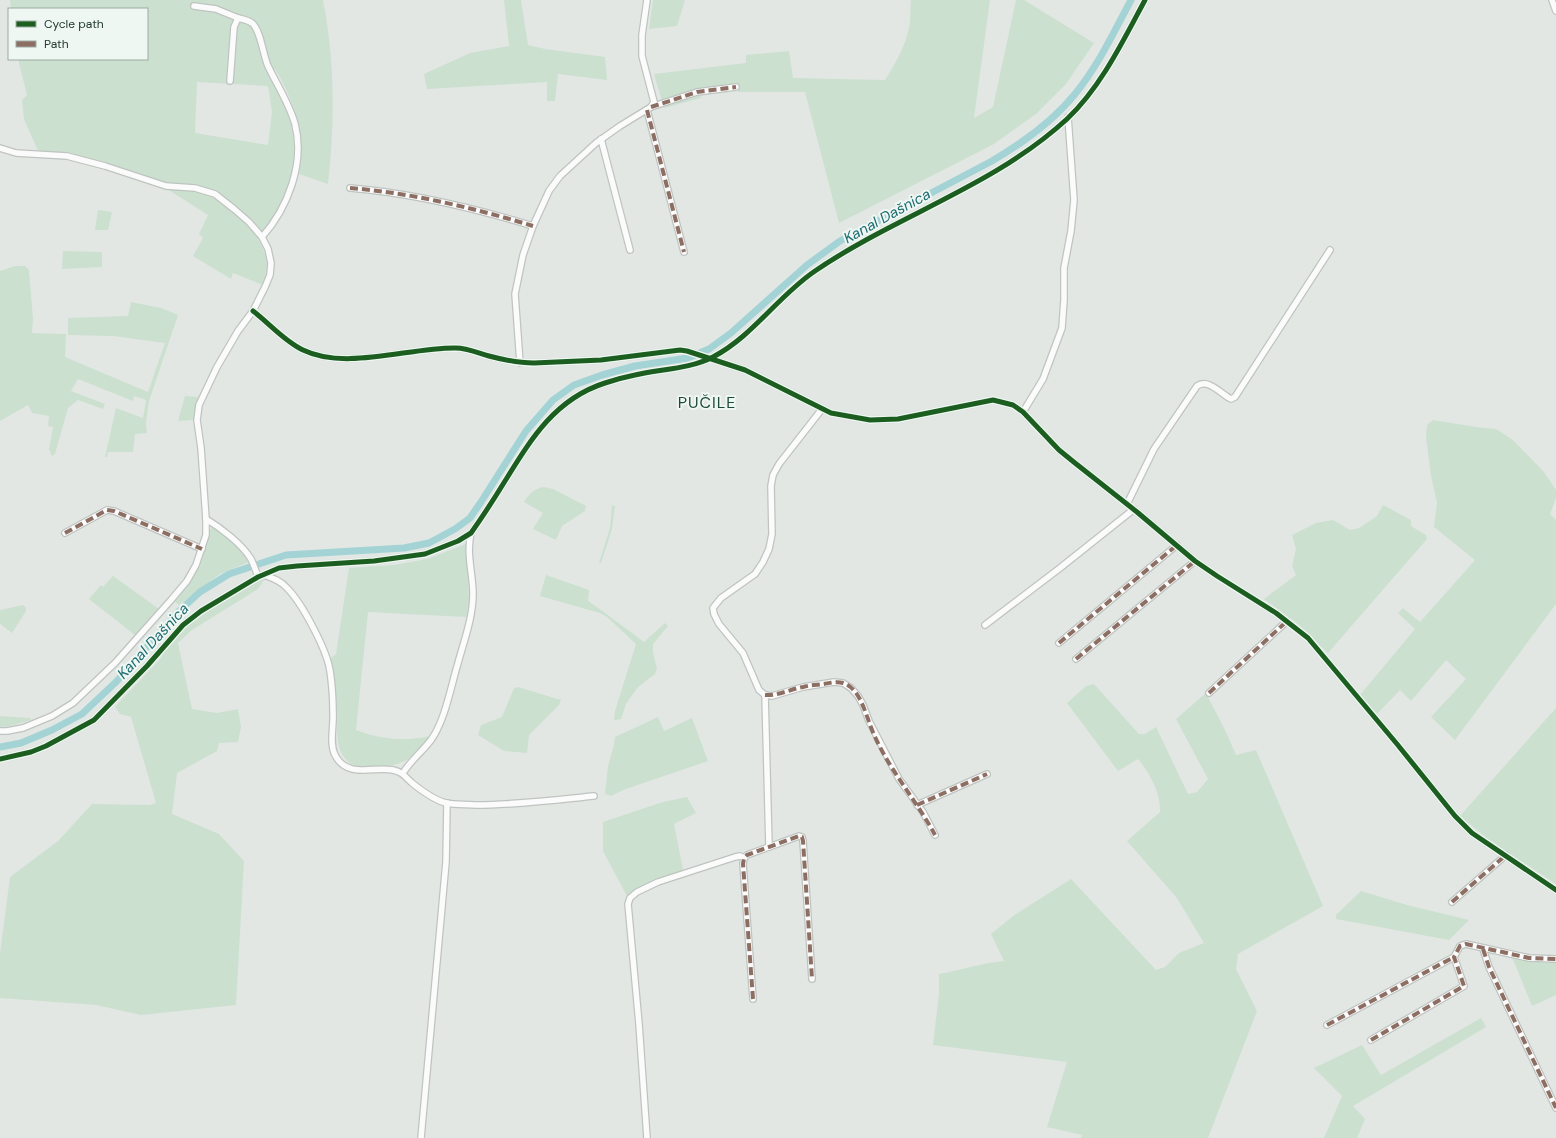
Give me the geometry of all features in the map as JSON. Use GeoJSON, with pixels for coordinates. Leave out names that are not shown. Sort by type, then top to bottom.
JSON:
{"type":"FeatureCollection","features":[{"type":"Feature","properties":{"kind":"street"},"geometry":{"type":"LineString","coordinates":[[647,0],[643,29],[642,56],[654,102],[649,109],[684,252]]}},
{"type":"Feature","properties":{"kind":"street"},"geometry":{"type":"LineString","coordinates":[[403,773],[410,762],[431,740],[442,717],[449,696],[469,620],[473,594],[469,556],[469,541],[471,533],[528,445],[558,409],[568,401],[604,384],[635,375],[680,368],[708,358],[731,346],[814,272],[864,240],[1000,170],[1024,153],[1068,117],[1098,81],[1145,0]]}},
{"type":"Feature","properties":{"kind":"street"},"geometry":{"type":"LineString","coordinates":[[1552,0],[1556,11]]}},
{"type":"Feature","properties":{"kind":"street"},"geometry":{"type":"LineString","coordinates":[[194,6],[216,9],[251,22],[256,28],[268,65],[288,105],[295,124],[298,154],[292,184],[272,226],[262,237]]}},
{"type":"Feature","properties":{"kind":"street"},"geometry":{"type":"LineString","coordinates":[[230,81],[234,27],[238,18]]}},
{"type":"Feature","properties":{"kind":"street"},"geometry":{"type":"LineString","coordinates":[[520,363],[515,294],[523,255],[533,226],[549,191],[560,176],[575,160],[601,139],[649,109],[697,92],[736,87]]}},
{"type":"Feature","properties":{"kind":"street"},"geometry":{"type":"LineString","coordinates":[[1023,412],[1043,379],[1062,328],[1064,268],[1071,231],[1074,200],[1068,117]]}},
{"type":"Feature","properties":{"kind":"street"},"geometry":{"type":"LineString","coordinates":[[601,139],[630,250]]}},
{"type":"Feature","properties":{"kind":"street"},"geometry":{"type":"LineString","coordinates":[[0,148],[16,153],[67,156],[105,166],[166,186],[195,188],[215,194],[249,222],[262,237],[268,249],[271,263],[270,276],[266,287],[217,366],[199,405],[197,420],[201,448],[206,535],[196,565],[187,581],[115,663],[73,703],[52,716],[23,728],[0,731]]}},
{"type":"Feature","properties":{"kind":"street"},"geometry":{"type":"LineString","coordinates":[[350,188],[382,190],[417,197],[496,215],[533,226]]}},
{"type":"Feature","properties":{"kind":"street"},"geometry":{"type":"LineString","coordinates":[[1127,504],[1154,449],[1197,386],[1201,383],[1206,383],[1231,399],[1235,397],[1330,250]]}},
{"type":"Feature","properties":{"kind":"street"},"geometry":{"type":"LineString","coordinates":[[252,311],[284,338],[303,350],[318,355],[337,358],[362,357],[443,348],[458,348],[520,363],[601,360],[680,350],[745,370],[822,409],[844,416],[884,421],[993,400],[1013,404],[1023,412],[1059,450],[1075,464],[1127,504],[1195,561],[1287,621],[1308,638],[1455,816],[1472,833],[1556,890]]}},
{"type":"Feature","properties":{"kind":"street"},"geometry":{"type":"LineString","coordinates":[[822,409],[779,464],[773,475],[771,486],[772,534],[769,549],[763,562],[755,574],[721,598],[713,608],[714,614],[719,624],[743,653],[759,690],[765,695],[772,696],[803,687],[834,682],[842,683],[851,688],[863,705],[868,721],[884,753],[935,835]]}},
{"type":"Feature","properties":{"kind":"street"},"geometry":{"type":"LineString","coordinates":[[65,534],[107,510],[114,511],[202,549]]}},
{"type":"Feature","properties":{"kind":"street"},"geometry":{"type":"LineString","coordinates":[[985,624],[1134,510]]}},
{"type":"Feature","properties":{"kind":"street"},"geometry":{"type":"LineString","coordinates":[[206,519],[230,537],[250,558],[257,575]]}},
{"type":"Feature","properties":{"kind":"street"},"geometry":{"type":"LineString","coordinates":[[264,575],[279,568],[374,561],[425,554],[471,533]]}},
{"type":"Feature","properties":{"kind":"street"},"geometry":{"type":"LineString","coordinates":[[1059,643],[1177,545]]}},
{"type":"Feature","properties":{"kind":"street"},"geometry":{"type":"LineString","coordinates":[[1076,659],[1195,561]]}},
{"type":"Feature","properties":{"kind":"street"},"geometry":{"type":"LineString","coordinates":[[0,759],[31,752],[46,746],[94,720],[147,666],[183,626],[201,611],[257,575],[264,575],[275,578],[290,592],[305,613],[322,646],[330,670],[334,713],[333,739],[335,755],[341,763],[350,769],[360,771],[392,769],[403,773],[412,783],[426,793],[446,803],[499,805],[594,796]]}},
{"type":"Feature","properties":{"kind":"street"},"geometry":{"type":"LineString","coordinates":[[1209,693],[1287,621]]}},
{"type":"Feature","properties":{"kind":"street"},"geometry":{"type":"LineString","coordinates":[[765,695],[769,847]]}},
{"type":"Feature","properties":{"kind":"street"},"geometry":{"type":"LineString","coordinates":[[917,805],[987,774]]}},
{"type":"Feature","properties":{"kind":"street"},"geometry":{"type":"LineString","coordinates":[[422,1138],[446,862],[446,803]]}},
{"type":"Feature","properties":{"kind":"street"},"geometry":{"type":"LineString","coordinates":[[647,1138],[639,1024],[628,904],[630,898],[636,892],[658,882],[735,857],[740,856],[744,858],[799,836],[802,837],[812,979]]}},
{"type":"Feature","properties":{"kind":"street"},"geometry":{"type":"LineString","coordinates":[[1452,902],[1506,855]]}},
{"type":"Feature","properties":{"kind":"street"},"geometry":{"type":"LineString","coordinates":[[744,858],[742,864],[753,999]]}},
{"type":"Feature","properties":{"kind":"street"},"geometry":{"type":"LineString","coordinates":[[1327,1025],[1454,957],[1460,946],[1466,944],[1529,958],[1556,959]]}},
{"type":"Feature","properties":{"kind":"street"},"geometry":{"type":"LineString","coordinates":[[1483,949],[1489,967],[1556,1108]]}},
{"type":"Feature","properties":{"kind":"street"},"geometry":{"type":"LineString","coordinates":[[1371,1040],[1464,986],[1454,957]]}},
{"type":"Feature","properties":{"kind":"green space"},"geometry":{"type":"Polygon","coordinates":[[[10,0],[323,0],[330,45],[333,92],[332,138],[328,184],[299,174],[301,146],[297,119],[288,93],[275,69],[272,81],[283,102],[289,118],[293,139],[294,154],[289,185],[276,214],[257,237],[263,249],[267,265],[263,285],[233,273],[231,279],[193,256],[203,238],[199,234],[208,215],[167,189],[169,185],[70,153],[38,151],[24,119],[22,100],[27,95],[18,60],[148,60],[148,8],[11,8],[10,0]],[[197,82],[195,133],[268,145],[272,112],[268,86],[197,82]]]}},
{"type":"Feature","properties":{"kind":"green space"},"geometry":{"type":"Polygon","coordinates":[[[504,0],[521,0],[528,45],[545,49],[605,57],[607,80],[558,74],[555,101],[547,101],[547,82],[427,89],[424,74],[470,53],[509,46],[504,0]]]}},
{"type":"Feature","properties":{"kind":"green space"},"geometry":{"type":"Polygon","coordinates":[[[653,0],[685,0],[677,26],[649,29],[653,0]]]}},
{"type":"Feature","properties":{"kind":"green space"},"geometry":{"type":"Polygon","coordinates":[[[911,0],[990,0],[974,118],[993,107],[1016,0],[1024,0],[1094,43],[1066,84],[1036,114],[994,144],[839,223],[805,92],[738,92],[737,85],[699,89],[701,98],[664,108],[654,74],[746,63],[746,55],[789,51],[793,78],[885,80],[905,42],[910,21],[911,0]]]}},
{"type":"Feature","properties":{"kind":"green space"},"geometry":{"type":"Polygon","coordinates":[[[98,210],[112,212],[108,230],[95,230],[98,210]]]}},
{"type":"Feature","properties":{"kind":"green space"},"geometry":{"type":"Polygon","coordinates":[[[63,251],[102,252],[102,267],[62,269],[63,251]]]}},
{"type":"Feature","properties":{"kind":"green space"},"geometry":{"type":"Polygon","coordinates":[[[15,266],[25,266],[29,270],[33,319],[32,333],[66,334],[65,357],[148,392],[165,343],[113,336],[68,335],[68,318],[128,316],[131,302],[161,308],[178,315],[149,401],[146,423],[147,433],[135,434],[133,452],[108,452],[107,457],[105,457],[116,408],[143,418],[146,400],[134,396],[133,401],[78,379],[71,391],[105,404],[103,409],[78,400],[68,408],[55,454],[52,456],[49,449],[53,427],[48,426],[49,416],[32,413],[28,405],[0,421],[0,271],[15,266]]]}},
{"type":"Feature","properties":{"kind":"green space"},"geometry":{"type":"Polygon","coordinates":[[[185,396],[198,397],[194,420],[178,421],[185,396]]]}},
{"type":"Feature","properties":{"kind":"green space"},"geometry":{"type":"Polygon","coordinates":[[[1433,420],[1496,429],[1513,440],[1544,472],[1556,490],[1556,498],[1550,514],[1556,520],[1556,604],[1455,740],[1431,717],[1466,679],[1446,660],[1411,701],[1400,690],[1377,714],[1360,695],[1415,629],[1398,613],[1403,608],[1420,622],[1475,560],[1434,527],[1437,503],[1431,476],[1426,437],[1427,425],[1433,420]]]}},
{"type":"Feature","properties":{"kind":"green space"},"geometry":{"type":"Polygon","coordinates":[[[544,487],[553,489],[586,506],[585,511],[562,526],[556,540],[533,529],[543,513],[524,502],[532,492],[544,487]]]}},
{"type":"Feature","properties":{"kind":"green space"},"geometry":{"type":"Polygon","coordinates":[[[612,505],[615,506],[612,529],[601,563],[599,563],[610,528],[612,505]]]}},
{"type":"Feature","properties":{"kind":"green space"},"geometry":{"type":"Polygon","coordinates":[[[1383,505],[1411,520],[1411,526],[1426,535],[1427,539],[1328,653],[1297,623],[1264,599],[1296,575],[1292,566],[1296,549],[1292,535],[1316,523],[1333,520],[1350,530],[1359,528],[1377,516],[1383,505]]]}},
{"type":"Feature","properties":{"kind":"green space"},"geometry":{"type":"Polygon","coordinates":[[[211,528],[221,532],[249,562],[220,574],[179,605],[174,601],[189,584],[200,566],[211,528]]]}},
{"type":"Feature","properties":{"kind":"green space"},"geometry":{"type":"Polygon","coordinates":[[[466,544],[469,599],[466,617],[368,612],[356,730],[374,736],[393,739],[412,739],[430,736],[416,753],[398,764],[372,767],[351,764],[343,756],[338,742],[337,704],[330,659],[336,654],[349,568],[394,565],[427,559],[466,544]]]}},
{"type":"Feature","properties":{"kind":"green space"},"geometry":{"type":"Polygon","coordinates":[[[546,575],[589,590],[588,601],[644,642],[665,623],[668,626],[653,644],[653,653],[657,669],[655,674],[638,687],[626,704],[621,719],[614,720],[615,711],[636,644],[607,617],[600,613],[540,596],[546,575]]]}},
{"type":"Feature","properties":{"kind":"green space"},"geometry":{"type":"Polygon","coordinates":[[[113,576],[159,609],[135,635],[89,599],[101,585],[103,587],[113,576]]]}},
{"type":"Feature","properties":{"kind":"green space"},"geometry":{"type":"Polygon","coordinates":[[[263,578],[267,579],[264,580],[258,589],[192,630],[178,643],[192,709],[217,713],[238,709],[241,727],[238,742],[219,743],[217,751],[177,773],[172,814],[219,834],[244,861],[236,1005],[141,1015],[96,1005],[0,998],[0,953],[10,877],[58,841],[92,804],[150,805],[156,803],[131,717],[120,714],[115,707],[161,658],[163,653],[193,620],[263,578]]]}},
{"type":"Feature","properties":{"kind":"green space"},"geometry":{"type":"Polygon","coordinates":[[[23,605],[26,608],[26,611],[12,633],[0,624],[0,610],[23,605]]]}},
{"type":"Feature","properties":{"kind":"green space"},"geometry":{"type":"Polygon","coordinates":[[[1094,684],[1139,734],[1145,734],[1156,727],[1188,794],[1197,792],[1208,779],[1176,719],[1206,693],[1236,755],[1256,750],[1323,906],[1238,954],[1236,969],[1257,1011],[1208,1138],[1081,1138],[1082,1135],[1047,1127],[1067,1062],[933,1045],[939,994],[939,974],[1004,961],[991,934],[1013,916],[1071,879],[1156,970],[1165,967],[1179,953],[1204,943],[1177,898],[1127,841],[1160,812],[1157,791],[1147,771],[1138,759],[1118,771],[1067,703],[1086,686],[1094,684]]]}},
{"type":"Feature","properties":{"kind":"green space"},"geometry":{"type":"Polygon","coordinates":[[[518,687],[561,700],[559,705],[529,735],[527,753],[504,751],[478,735],[481,725],[502,717],[514,688],[518,687]]]}},
{"type":"Feature","properties":{"kind":"green space"},"geometry":{"type":"Polygon","coordinates":[[[1556,708],[1556,884],[1488,839],[1460,816],[1556,708]]]}},
{"type":"Feature","properties":{"kind":"green space"},"geometry":{"type":"Polygon","coordinates":[[[0,716],[30,718],[31,720],[10,726],[0,727],[0,716]]]}},
{"type":"Feature","properties":{"kind":"green space"},"geometry":{"type":"Polygon","coordinates":[[[658,717],[664,731],[692,718],[708,761],[623,790],[611,796],[605,794],[608,766],[615,737],[658,717]]]}},
{"type":"Feature","properties":{"kind":"green space"},"geometry":{"type":"Polygon","coordinates":[[[687,797],[696,813],[674,824],[683,870],[635,890],[627,896],[603,851],[603,822],[663,802],[687,797]]]}},
{"type":"Feature","properties":{"kind":"green space"},"geometry":{"type":"Polygon","coordinates":[[[1361,891],[1407,905],[1469,920],[1449,940],[1336,919],[1336,915],[1361,891]]]}},
{"type":"Feature","properties":{"kind":"green space"},"geometry":{"type":"Polygon","coordinates":[[[1512,957],[1531,961],[1556,962],[1556,995],[1532,1006],[1512,957]]]}},
{"type":"Feature","properties":{"kind":"green space"},"geometry":{"type":"Polygon","coordinates":[[[1481,1018],[1486,1027],[1353,1106],[1365,1119],[1357,1138],[1324,1138],[1342,1096],[1314,1068],[1362,1045],[1381,1075],[1481,1018]]]}},
{"type":"Feature","properties":{"kind":"waterway","name":"Kanal Dašnica"},"geometry":{"type":"LineString","coordinates":[[0,747],[21,743],[52,730],[82,714],[116,682],[178,612],[200,592],[229,574],[286,555],[404,548],[429,543],[455,529],[470,518],[526,431],[553,400],[574,385],[602,375],[635,366],[688,358],[709,349],[731,333],[807,265],[840,241],[992,161],[1036,131],[1067,104],[1091,72],[1131,0]]}},
{"type":"Feature","properties":{"kind":"marked path"},"geometry":{"type":"LineString","coordinates":[[651,107],[697,92],[736,87]]}},
{"type":"Feature","properties":{"kind":"marked path"},"geometry":{"type":"LineString","coordinates":[[647,110],[684,252]]}},
{"type":"Feature","properties":{"kind":"marked path"},"geometry":{"type":"LineString","coordinates":[[350,188],[420,197],[488,213],[533,226]]}},
{"type":"Feature","properties":{"kind":"marked path"},"geometry":{"type":"LineString","coordinates":[[65,533],[107,510],[114,511],[202,549]]}},
{"type":"Feature","properties":{"kind":"marked path"},"geometry":{"type":"LineString","coordinates":[[1059,643],[1177,545]]}},
{"type":"Feature","properties":{"kind":"marked path"},"geometry":{"type":"LineString","coordinates":[[1076,659],[1195,561]]}},
{"type":"Feature","properties":{"kind":"marked path"},"geometry":{"type":"LineString","coordinates":[[1209,693],[1287,621]]}},
{"type":"Feature","properties":{"kind":"marked path"},"geometry":{"type":"LineString","coordinates":[[765,695],[836,682],[841,682],[853,689],[862,703],[881,750],[935,835]]}},
{"type":"Feature","properties":{"kind":"marked path"},"geometry":{"type":"LineString","coordinates":[[917,805],[987,774]]}},
{"type":"Feature","properties":{"kind":"marked path"},"geometry":{"type":"LineString","coordinates":[[753,999],[743,864],[744,858],[747,855],[799,836],[802,837],[803,841],[812,979]]}},
{"type":"Feature","properties":{"kind":"marked path"},"geometry":{"type":"LineString","coordinates":[[1452,902],[1506,855]]}},
{"type":"Feature","properties":{"kind":"marked path"},"geometry":{"type":"LineString","coordinates":[[1371,1040],[1464,986],[1454,957],[1460,946],[1466,944],[1529,958],[1556,959]]}},
{"type":"Feature","properties":{"kind":"marked path"},"geometry":{"type":"LineString","coordinates":[[1483,949],[1489,967],[1556,1108]]}},
{"type":"Feature","properties":{"kind":"marked path"},"geometry":{"type":"LineString","coordinates":[[1327,1025],[1454,957]]}},
{"type":"Feature","properties":{"kind":"cycle path"},"geometry":{"type":"LineString","coordinates":[[0,759],[31,752],[46,746],[94,720],[147,666],[183,625],[201,611],[258,577],[279,568],[374,561],[425,554],[458,541],[471,533],[535,436],[546,422],[572,399],[587,390],[605,383],[645,373],[695,364],[713,357],[741,338],[789,292],[815,271],[846,251],[944,200],[1008,164],[1038,143],[1067,119],[1090,93],[1110,63],[1145,0]]}},
{"type":"Feature","properties":{"kind":"cycle path"},"geometry":{"type":"LineString","coordinates":[[253,311],[283,337],[296,346],[320,356],[358,358],[460,348],[506,360],[534,363],[601,360],[680,350],[745,370],[831,413],[870,420],[898,419],[993,400],[1013,405],[1023,412],[1059,450],[1137,512],[1195,561],[1276,613],[1308,638],[1455,816],[1472,833],[1556,890]]}},
{"type":"Feature","properties":{"kind":"district","name":"PUČILE"},"geometry":{"type":"Point","coordinates":[707,402]}}]}
